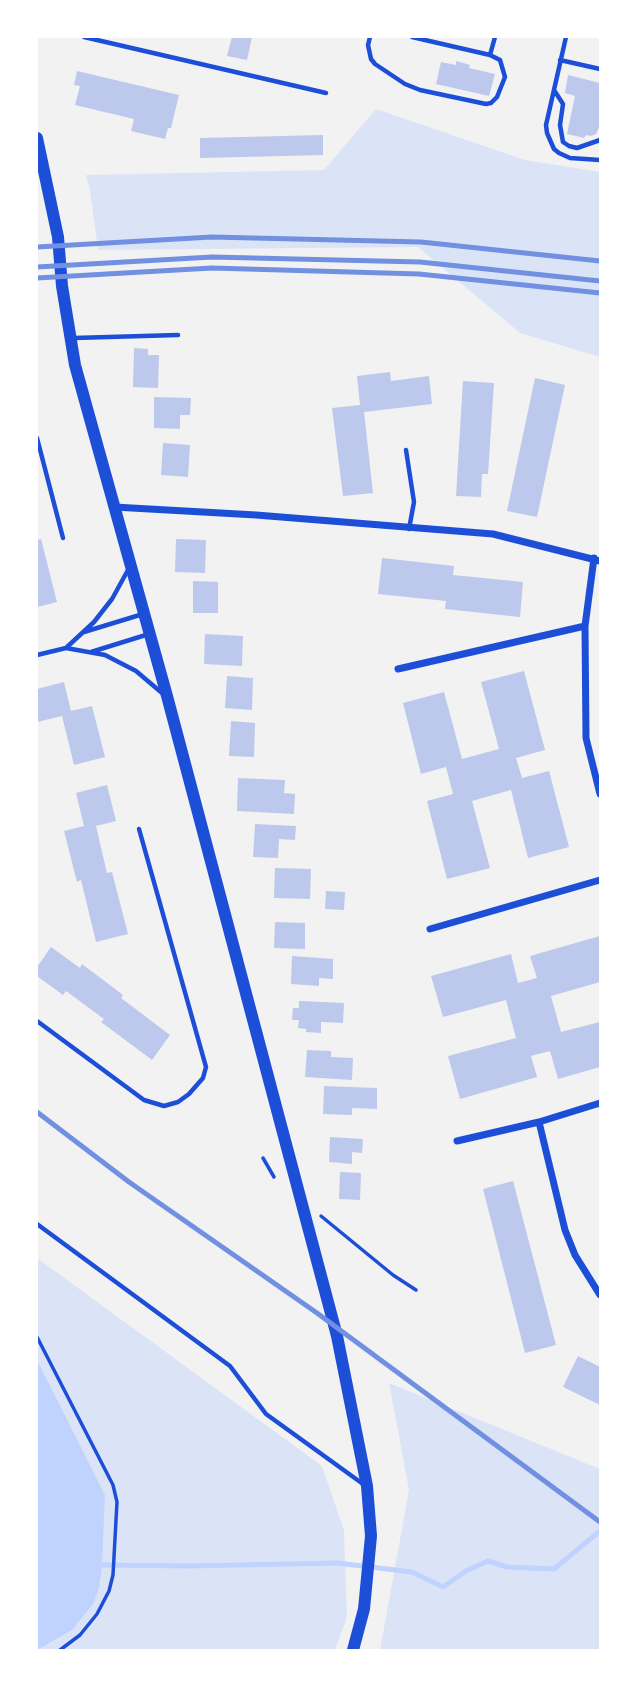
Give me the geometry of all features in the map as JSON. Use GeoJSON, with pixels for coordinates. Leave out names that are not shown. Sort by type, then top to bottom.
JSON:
{"type":"FeatureCollection","features":[{"type":"Feature","properties":{"kind":"street"},"geometry":{"type":"LineString","coordinates":[[37,138],[58,237],[62,286],[75,365],[167,696],[337,1336],[370,1506],[369,1578],[365,1609],[353,1650]]}},
{"type":"Feature","properties":{"kind":"street"},"geometry":{"type":"LineString","coordinates":[[114,507],[494,534],[597,560],[585,626],[586,738],[600,794]]}},
{"type":"Feature","properties":{"kind":"street"},"geometry":{"type":"LineString","coordinates":[[398,669],[585,626]]}},
{"type":"Feature","properties":{"kind":"street"},"geometry":{"type":"LineString","coordinates":[[430,929],[600,880]]}},
{"type":"Feature","properties":{"kind":"street"},"geometry":{"type":"LineString","coordinates":[[457,1141],[539,1122],[600,1103]]}},
{"type":"Feature","properties":{"kind":"street"},"geometry":{"type":"LineString","coordinates":[[539,1122],[565,1230],[575,1255],[600,1295]]}},
{"type":"Feature","properties":{"kind":"lane"},"geometry":{"type":"LineString","coordinates":[[84,37],[327,93]]}},
{"type":"Feature","properties":{"kind":"lane"},"geometry":{"type":"LineString","coordinates":[[370,37],[369,52],[375,64],[405,84],[420,90],[486,104],[497,97],[505,77],[500,60],[490,55],[412,37]]}},
{"type":"Feature","properties":{"kind":"lane"},"geometry":{"type":"LineString","coordinates":[[490,55],[495,37]]}},
{"type":"Feature","properties":{"kind":"lane"},"geometry":{"type":"LineString","coordinates":[[566,37],[546,125],[549,140],[554,149],[570,158],[600,160]]}},
{"type":"Feature","properties":{"kind":"lane"},"geometry":{"type":"LineString","coordinates":[[561,60],[600,69]]}},
{"type":"Feature","properties":{"kind":"lane"},"geometry":{"type":"LineString","coordinates":[[554,89],[563,104],[560,125],[564,142],[576,148],[600,139]]}},
{"type":"Feature","properties":{"kind":"lane"},"geometry":{"type":"LineString","coordinates":[[70,338],[178,335]]}},
{"type":"Feature","properties":{"kind":"lane"},"geometry":{"type":"LineString","coordinates":[[37,438],[63,538]]}},
{"type":"Feature","properties":{"kind":"lane"},"geometry":{"type":"LineString","coordinates":[[406,450],[414,502],[409,528]]}},
{"type":"Feature","properties":{"kind":"lane"},"geometry":{"type":"LineString","coordinates":[[66,648],[84,632],[112,599],[130,566]]}},
{"type":"Feature","properties":{"kind":"lane"},"geometry":{"type":"LineString","coordinates":[[84,632],[144,614]]}},
{"type":"Feature","properties":{"kind":"lane"},"geometry":{"type":"LineString","coordinates":[[90,652],[149,634]]}},
{"type":"Feature","properties":{"kind":"lane"},"geometry":{"type":"LineString","coordinates":[[37,656],[66,648],[105,655],[124,663],[167,696]]}},
{"type":"Feature","properties":{"kind":"lane"},"geometry":{"type":"LineString","coordinates":[[37,1021],[144,1100],[164,1106],[178,1102],[203,1078],[206,1067],[139,829]]}},
{"type":"Feature","properties":{"kind":"lane"},"geometry":{"type":"LineString","coordinates":[[37,1224],[229,1366],[266,1413],[367,1486]]}},
{"type":"Feature","properties":{"kind":"path"},"geometry":{"type":"LineString","coordinates":[[263,1158],[274,1177]]}},
{"type":"Feature","properties":{"kind":"path"},"geometry":{"type":"LineString","coordinates":[[301,1198],[364,1252],[416,1290]]}},
{"type":"Feature","properties":{"kind":"path"},"geometry":{"type":"LineString","coordinates":[[37,1337],[113,1485],[117,1502],[113,1575],[109,1591],[97,1615],[80,1635],[60,1650]]}},
{"type":"Feature","properties":{"kind":"shaded area"},"geometry":{"type":"Polygon","coordinates":[[[376,109],[525,160],[600,172],[600,357],[520,333],[418,247],[98,250],[86,175],[324,170],[376,109]]]}},
{"type":"Feature","properties":{"kind":"shaded area"},"geometry":{"type":"Polygon","coordinates":[[[37,1258],[322,1466],[344,1530],[347,1617],[335,1650],[37,1650],[37,1258]]]}},
{"type":"Feature","properties":{"kind":"shaded area"},"geometry":{"type":"Polygon","coordinates":[[[389,1383],[600,1469],[600,1650],[380,1650],[409,1490],[389,1383]]]}},
{"type":"Feature","properties":{"kind":"water"},"geometry":{"type":"Polygon","coordinates":[[[37,1360],[105,1495],[102,1565],[99,1588],[93,1604],[72,1630],[37,1650],[37,1360]]]}},
{"type":"Feature","properties":{"kind":"building"},"geometry":{"type":"Polygon","coordinates":[[[232,37],[252,37],[247,60],[227,56],[232,37]]]}},
{"type":"Feature","properties":{"kind":"building"},"geometry":{"type":"Polygon","coordinates":[[[456,61],[470,65],[469,68],[495,74],[489,96],[436,84],[441,62],[456,65],[456,61]]]}},
{"type":"Feature","properties":{"kind":"building"},"geometry":{"type":"Polygon","coordinates":[[[77,71],[179,95],[171,128],[168,128],[165,139],[131,131],[134,119],[75,105],[80,86],[74,85],[77,71]]]}},
{"type":"Feature","properties":{"kind":"building"},"geometry":{"type":"Polygon","coordinates":[[[568,75],[600,83],[600,125],[596,134],[586,135],[584,138],[567,134],[575,96],[565,93],[568,75]]]}},
{"type":"Feature","properties":{"kind":"building"},"geometry":{"type":"Polygon","coordinates":[[[323,135],[323,155],[200,158],[200,138],[323,135]]]}},
{"type":"Feature","properties":{"kind":"building"},"geometry":{"type":"Polygon","coordinates":[[[134,348],[148,349],[148,355],[159,355],[158,388],[133,387],[134,348]]]}},
{"type":"Feature","properties":{"kind":"building"},"geometry":{"type":"Polygon","coordinates":[[[390,372],[391,381],[429,376],[432,404],[364,412],[373,493],[343,496],[332,408],[360,405],[357,376],[390,372]]]}},
{"type":"Feature","properties":{"kind":"building"},"geometry":{"type":"Polygon","coordinates":[[[535,378],[565,385],[537,517],[507,511],[535,378]]]}},
{"type":"Feature","properties":{"kind":"building"},"geometry":{"type":"Polygon","coordinates":[[[463,381],[494,383],[488,474],[482,474],[481,497],[456,496],[463,381]]]}},
{"type":"Feature","properties":{"kind":"building"},"geometry":{"type":"Polygon","coordinates":[[[154,397],[191,398],[190,415],[180,415],[180,429],[154,428],[154,397]]]}},
{"type":"Feature","properties":{"kind":"building"},"geometry":{"type":"Polygon","coordinates":[[[163,443],[190,445],[188,477],[161,475],[163,443]]]}},
{"type":"Feature","properties":{"kind":"building"},"geometry":{"type":"Polygon","coordinates":[[[41,539],[57,602],[37,607],[37,540],[41,539]]]}},
{"type":"Feature","properties":{"kind":"building"},"geometry":{"type":"Polygon","coordinates":[[[176,539],[206,540],[205,573],[175,572],[176,539]]]}},
{"type":"Feature","properties":{"kind":"building"},"geometry":{"type":"Polygon","coordinates":[[[382,558],[454,566],[453,575],[523,582],[520,617],[445,609],[446,601],[378,594],[382,558]]]}},
{"type":"Feature","properties":{"kind":"building"},"geometry":{"type":"Polygon","coordinates":[[[193,581],[218,582],[218,613],[193,613],[193,581]]]}},
{"type":"Feature","properties":{"kind":"building"},"geometry":{"type":"Polygon","coordinates":[[[205,634],[243,636],[242,666],[204,664],[205,634]]]}},
{"type":"Feature","properties":{"kind":"building"},"geometry":{"type":"Polygon","coordinates":[[[524,671],[545,750],[516,758],[522,778],[549,771],[569,847],[528,858],[511,790],[472,801],[490,868],[447,879],[427,801],[453,794],[446,767],[421,774],[403,703],[444,692],[462,759],[499,749],[481,682],[524,671]]]}},
{"type":"Feature","properties":{"kind":"building"},"geometry":{"type":"Polygon","coordinates":[[[227,676],[253,678],[252,710],[225,708],[227,676]]]}},
{"type":"Feature","properties":{"kind":"building"},"geometry":{"type":"Polygon","coordinates":[[[64,682],[71,711],[92,706],[105,757],[74,765],[62,716],[37,722],[37,689],[64,682]]]}},
{"type":"Feature","properties":{"kind":"building"},"geometry":{"type":"Polygon","coordinates":[[[231,721],[255,723],[254,757],[229,756],[231,721]]]}},
{"type":"Feature","properties":{"kind":"building"},"geometry":{"type":"Polygon","coordinates":[[[238,778],[285,780],[284,793],[295,794],[294,814],[237,811],[238,778]]]}},
{"type":"Feature","properties":{"kind":"building"},"geometry":{"type":"Polygon","coordinates":[[[107,785],[116,821],[96,826],[107,873],[112,872],[128,934],[96,942],[81,880],[77,882],[64,831],[84,826],[76,793],[107,785]]]}},
{"type":"Feature","properties":{"kind":"building"},"geometry":{"type":"Polygon","coordinates":[[[255,824],[296,826],[295,840],[279,839],[278,858],[253,857],[255,824]]]}},
{"type":"Feature","properties":{"kind":"building"},"geometry":{"type":"Polygon","coordinates":[[[275,868],[311,869],[310,899],[274,898],[275,868]]]}},
{"type":"Feature","properties":{"kind":"building"},"geometry":{"type":"Polygon","coordinates":[[[326,891],[345,892],[344,910],[325,909],[326,891]]]}},
{"type":"Feature","properties":{"kind":"building"},"geometry":{"type":"Polygon","coordinates":[[[275,922],[305,923],[305,949],[274,948],[275,922]]]}},
{"type":"Feature","properties":{"kind":"building"},"geometry":{"type":"Polygon","coordinates":[[[600,936],[600,982],[551,996],[561,1032],[600,1022],[600,1067],[558,1079],[550,1051],[531,1056],[537,1077],[460,1099],[448,1056],[516,1038],[506,1000],[443,1017],[431,976],[511,954],[518,983],[537,978],[530,956],[600,936]]]}},
{"type":"Feature","properties":{"kind":"building"},"geometry":{"type":"Polygon","coordinates":[[[51,947],[80,968],[82,964],[170,1035],[152,1060],[101,1022],[104,1019],[66,991],[63,995],[37,976],[37,967],[51,947]]]}},
{"type":"Feature","properties":{"kind":"building"},"geometry":{"type":"Polygon","coordinates":[[[292,956],[333,959],[333,979],[319,978],[319,986],[291,984],[292,956]]]}},
{"type":"Feature","properties":{"kind":"building"},"geometry":{"type":"Polygon","coordinates":[[[299,1001],[344,1003],[343,1023],[321,1022],[321,1033],[306,1032],[306,1029],[298,1028],[299,1020],[292,1020],[293,1008],[299,1008],[299,1001]]]}},
{"type":"Feature","properties":{"kind":"building"},"geometry":{"type":"Polygon","coordinates":[[[307,1050],[331,1051],[331,1057],[353,1058],[352,1080],[305,1077],[307,1050]]]}},
{"type":"Feature","properties":{"kind":"building"},"geometry":{"type":"Polygon","coordinates":[[[324,1086],[377,1088],[377,1109],[352,1108],[352,1115],[323,1114],[324,1086]]]}},
{"type":"Feature","properties":{"kind":"building"},"geometry":{"type":"Polygon","coordinates":[[[330,1137],[363,1139],[362,1153],[352,1152],[352,1164],[329,1162],[330,1137]]]}},
{"type":"Feature","properties":{"kind":"building"},"geometry":{"type":"Polygon","coordinates":[[[340,1172],[361,1173],[360,1200],[339,1199],[340,1172]]]}},
{"type":"Feature","properties":{"kind":"building"},"geometry":{"type":"Polygon","coordinates":[[[513,1181],[556,1345],[525,1353],[483,1189],[513,1181]]]}},
{"type":"Feature","properties":{"kind":"building"},"geometry":{"type":"Polygon","coordinates":[[[578,1356],[600,1367],[600,1405],[563,1387],[578,1356]]]}},
{"type":"Feature","properties":{"kind":"waterway"},"geometry":{"type":"LineString","coordinates":[[102,1565],[337,1563],[412,1572],[443,1587],[466,1571],[488,1561],[507,1567],[554,1569],[600,1531]]}},
{"type":"Feature","properties":{"kind":"railway"},"geometry":{"type":"LineString","coordinates":[[37,247],[212,237],[421,242],[600,261]]}},
{"type":"Feature","properties":{"kind":"railway"},"geometry":{"type":"LineString","coordinates":[[37,267],[212,257],[420,262],[600,281]]}},
{"type":"Feature","properties":{"kind":"railway"},"geometry":{"type":"LineString","coordinates":[[37,278],[212,268],[419,274],[600,293]]}},
{"type":"Feature","properties":{"kind":"railway"},"geometry":{"type":"LineString","coordinates":[[37,1112],[129,1182],[317,1313],[600,1522]]}}]}
